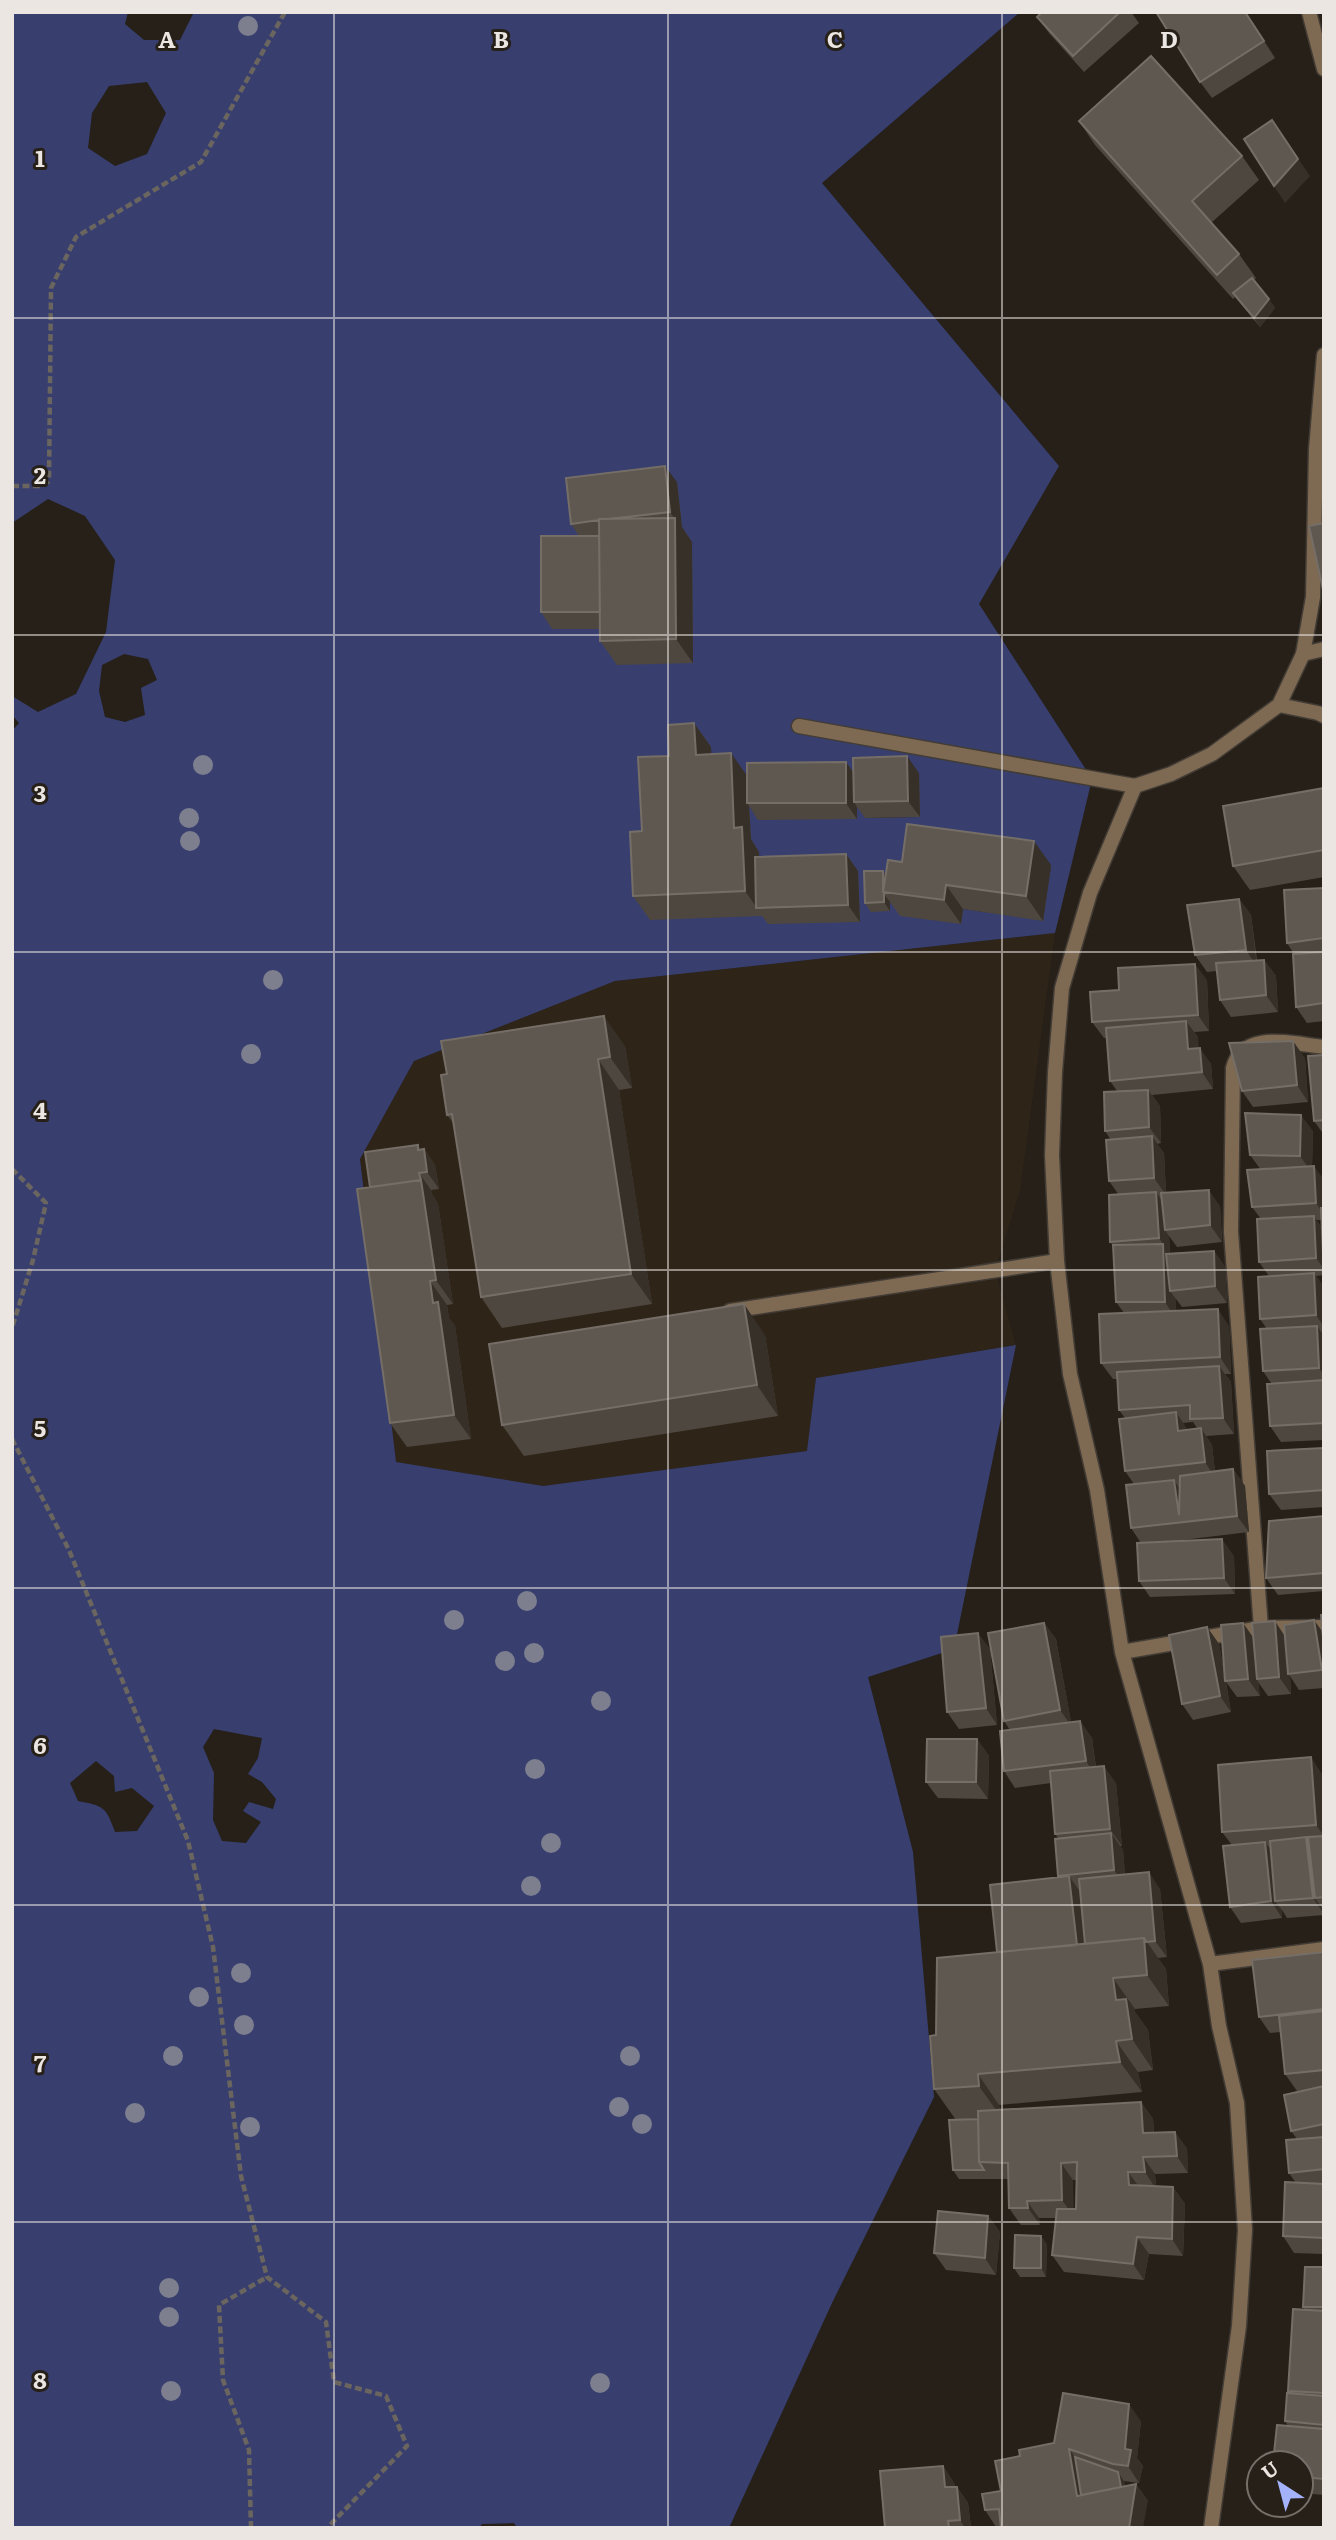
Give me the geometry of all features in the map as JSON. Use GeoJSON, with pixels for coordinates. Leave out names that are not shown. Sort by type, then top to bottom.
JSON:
{"type":"FeatureCollection","features":[{"type":"Feature","properties":{"kind":"street"},"geometry":{"type":"LineString","coordinates":[[1308,12],[1324,69]]}},
{"type":"Feature","properties":{"kind":"street"},"geometry":{"type":"LineString","coordinates":[[799,726],[1135,786],[1171,774],[1212,754],[1279,705],[1303,654],[1313,597],[1316,449],[1324,355]]}},
{"type":"Feature","properties":{"kind":"street"},"geometry":{"type":"LineString","coordinates":[[1303,654],[1324,649]]}},
{"type":"Feature","properties":{"kind":"street"},"geometry":{"type":"LineString","coordinates":[[1279,705],[1324,716]]}},
{"type":"Feature","properties":{"kind":"street"},"geometry":{"type":"LineString","coordinates":[[1135,786],[1090,893],[1062,988],[1052,1155],[1057,1261],[1070,1374],[1097,1490],[1122,1651],[1210,1964],[1219,2026],[1237,2103],[1245,2230],[1240,2326],[1211,2528]]}},
{"type":"Feature","properties":{"kind":"street"},"geometry":{"type":"LineString","coordinates":[[1261,1628],[1231,1232],[1233,1068],[1240,1052],[1257,1042],[1324,1046]]}},
{"type":"Feature","properties":{"kind":"street"},"geometry":{"type":"LineString","coordinates":[[718,1313],[1057,1261]]}},
{"type":"Feature","properties":{"kind":"street"},"geometry":{"type":"LineString","coordinates":[[1122,1651],[1261,1628],[1324,1627]]}},
{"type":"Feature","properties":{"kind":"street"},"geometry":{"type":"LineString","coordinates":[[1210,1964],[1324,1948]]}},
{"type":"Feature","properties":{"kind":"path"},"geometry":{"type":"LineString","coordinates":[[12,486],[42,486],[49,481],[51,288],[76,237],[201,162],[285,12]]}},
{"type":"Feature","properties":{"kind":"path"},"geometry":{"type":"LineString","coordinates":[[12,1169],[46,1203],[33,1260],[12,1328]]}},
{"type":"Feature","properties":{"kind":"path"},"geometry":{"type":"LineString","coordinates":[[12,1439],[69,1550],[188,1841],[212,1947],[241,2176],[267,2277],[326,2322],[334,2382],[386,2396],[407,2446],[327,2528]]}},
{"type":"Feature","properties":{"kind":"path"},"geometry":{"type":"LineString","coordinates":[[251,2528],[249,2450],[223,2380],[219,2305],[267,2277]]}},
{"type":"Feature","properties":{"kind":"shaded area"},"geometry":{"type":"Polygon","coordinates":[[[12,12],[128,12],[125,24],[144,40],[180,40],[194,12],[1020,12],[822,183],[1059,466],[979,604],[1092,779],[1055,933],[615,981],[414,1061],[360,1159],[396,1462],[543,1486],[807,1451],[816,1378],[1016,1345],[954,1649],[868,1677],[913,1852],[934,2097],[832,2303],[729,2528],[517,2528],[514,2523],[482,2524],[479,2528],[12,2528],[12,731],[19,723],[12,715],[12,696],[38,712],[76,694],[106,632],[115,560],[85,516],[48,499],[12,523],[12,12]],[[147,82],[109,86],[92,113],[88,148],[115,166],[147,154],[166,113],[147,82]],[[124,654],[102,665],[99,691],[105,717],[125,722],[145,715],[141,688],[157,680],[148,659],[124,654]],[[919,773],[866,818],[919,817],[919,773]],[[1051,866],[905,885],[960,924],[963,909],[1043,920],[1051,866]],[[214,1729],[203,1747],[214,1773],[213,1820],[222,1841],[246,1843],[261,1822],[243,1811],[249,1802],[273,1809],[276,1799],[262,1782],[248,1774],[258,1758],[262,1738],[214,1729]],[[96,1761],[70,1783],[78,1801],[103,1809],[115,1832],[137,1831],[154,1806],[132,1788],[115,1792],[114,1776],[96,1761]]]}},
{"type":"Feature","properties":{"kind":"shaded area"},"geometry":{"type":"Polygon","coordinates":[[[1055,933],[1020,1191],[995,1270],[1016,1345],[816,1378],[808,1451],[543,1486],[396,1462],[360,1159],[414,1061],[615,981],[1055,933]]]}},
{"type":"Feature","properties":{"kind":"building"},"geometry":{"type":"Polygon","coordinates":[[[1042,12],[1120,12],[1073,56],[1037,17],[1042,12]]]}},
{"type":"Feature","properties":{"kind":"building"},"geometry":{"type":"Polygon","coordinates":[[[1156,12],[1245,12],[1264,41],[1200,82],[1156,12]]]}},
{"type":"Feature","properties":{"kind":"building"},"geometry":{"type":"Polygon","coordinates":[[[1151,56],[1242,156],[1192,201],[1239,254],[1217,275],[1079,121],[1151,56]]]}},
{"type":"Feature","properties":{"kind":"building"},"geometry":{"type":"Polygon","coordinates":[[[1272,120],[1298,159],[1274,186],[1244,139],[1272,120]]]}},
{"type":"Feature","properties":{"kind":"building"},"geometry":{"type":"Polygon","coordinates":[[[1252,278],[1269,299],[1254,318],[1233,293],[1252,278]]]}},
{"type":"Feature","properties":{"kind":"building"},"geometry":{"type":"Polygon","coordinates":[[[665,466],[670,512],[571,524],[566,478],[665,466]]]}},
{"type":"Feature","properties":{"kind":"building"},"geometry":{"type":"Polygon","coordinates":[[[675,518],[676,639],[600,641],[599,519],[675,518]]]}},
{"type":"Feature","properties":{"kind":"building"},"geometry":{"type":"Polygon","coordinates":[[[1324,523],[1324,594],[1309,526],[1324,523]]]}},
{"type":"Feature","properties":{"kind":"building"},"geometry":{"type":"Polygon","coordinates":[[[541,536],[599,536],[600,612],[541,612],[541,536]]]}},
{"type":"Feature","properties":{"kind":"building"},"geometry":{"type":"Polygon","coordinates":[[[694,723],[696,755],[731,753],[734,828],[742,827],[745,891],[633,896],[630,832],[642,831],[638,757],[669,756],[668,725],[694,723]]]}},
{"type":"Feature","properties":{"kind":"building"},"geometry":{"type":"Polygon","coordinates":[[[907,756],[908,801],[854,802],[853,758],[907,756]]]}},
{"type":"Feature","properties":{"kind":"building"},"geometry":{"type":"Polygon","coordinates":[[[846,762],[846,803],[747,803],[747,763],[846,762]]]}},
{"type":"Feature","properties":{"kind":"building"},"geometry":{"type":"Polygon","coordinates":[[[1324,788],[1324,850],[1233,866],[1223,806],[1324,788]]]}},
{"type":"Feature","properties":{"kind":"building"},"geometry":{"type":"Polygon","coordinates":[[[907,824],[1034,841],[1026,896],[946,885],[944,900],[883,892],[888,860],[902,862],[907,824]]]}},
{"type":"Feature","properties":{"kind":"building"},"geometry":{"type":"Polygon","coordinates":[[[846,854],[848,905],[756,908],[755,857],[846,854]]]}},
{"type":"Feature","properties":{"kind":"building"},"geometry":{"type":"Polygon","coordinates":[[[864,871],[883,871],[884,902],[865,903],[864,871]]]}},
{"type":"Feature","properties":{"kind":"building"},"geometry":{"type":"Polygon","coordinates":[[[1324,888],[1324,938],[1287,943],[1284,890],[1324,888]]]}},
{"type":"Feature","properties":{"kind":"building"},"geometry":{"type":"Polygon","coordinates":[[[1239,899],[1246,950],[1195,955],[1187,905],[1239,899]]]}},
{"type":"Feature","properties":{"kind":"building"},"geometry":{"type":"Polygon","coordinates":[[[1324,952],[1324,1003],[1296,1007],[1293,954],[1324,952]]]}},
{"type":"Feature","properties":{"kind":"building"},"geometry":{"type":"Polygon","coordinates":[[[1264,960],[1266,995],[1220,1000],[1216,963],[1264,960]]]}},
{"type":"Feature","properties":{"kind":"building"},"geometry":{"type":"Polygon","coordinates":[[[1195,964],[1198,1015],[1092,1022],[1090,992],[1119,990],[1118,968],[1195,964]]]}},
{"type":"Feature","properties":{"kind":"building"},"geometry":{"type":"Polygon","coordinates":[[[604,1016],[610,1057],[598,1059],[631,1274],[481,1297],[452,1114],[447,1115],[441,1075],[447,1074],[441,1041],[604,1016]]]}},
{"type":"Feature","properties":{"kind":"building"},"geometry":{"type":"Polygon","coordinates":[[[1186,1021],[1188,1049],[1200,1048],[1202,1072],[1110,1081],[1106,1028],[1186,1021]]]}},
{"type":"Feature","properties":{"kind":"building"},"geometry":{"type":"Polygon","coordinates":[[[1293,1041],[1297,1085],[1242,1091],[1229,1043],[1293,1041]]]}},
{"type":"Feature","properties":{"kind":"building"},"geometry":{"type":"Polygon","coordinates":[[[1324,1055],[1324,1120],[1314,1121],[1308,1056],[1324,1055]]]}},
{"type":"Feature","properties":{"kind":"building"},"geometry":{"type":"Polygon","coordinates":[[[1148,1090],[1149,1127],[1105,1131],[1104,1092],[1148,1090]]]}},
{"type":"Feature","properties":{"kind":"building"},"geometry":{"type":"Polygon","coordinates":[[[1245,1113],[1301,1115],[1300,1156],[1250,1155],[1245,1113]]]}},
{"type":"Feature","properties":{"kind":"building"},"geometry":{"type":"Polygon","coordinates":[[[1152,1136],[1154,1178],[1109,1181],[1106,1140],[1152,1136]]]}},
{"type":"Feature","properties":{"kind":"building"},"geometry":{"type":"Polygon","coordinates":[[[418,1145],[418,1150],[424,1149],[427,1172],[419,1173],[421,1180],[370,1187],[365,1152],[418,1145]]]}},
{"type":"Feature","properties":{"kind":"building"},"geometry":{"type":"Polygon","coordinates":[[[1314,1166],[1316,1203],[1252,1207],[1247,1170],[1314,1166]]]}},
{"type":"Feature","properties":{"kind":"building"},"geometry":{"type":"Polygon","coordinates":[[[421,1180],[436,1280],[430,1281],[433,1303],[438,1302],[454,1415],[390,1423],[357,1189],[421,1180]]]}},
{"type":"Feature","properties":{"kind":"building"},"geometry":{"type":"Polygon","coordinates":[[[1209,1190],[1210,1225],[1165,1230],[1161,1193],[1209,1190]]]}},
{"type":"Feature","properties":{"kind":"building"},"geometry":{"type":"Polygon","coordinates":[[[1156,1192],[1159,1238],[1110,1242],[1109,1195],[1156,1192]]]}},
{"type":"Feature","properties":{"kind":"building"},"geometry":{"type":"Polygon","coordinates":[[[1321,1208],[1324,1208],[1323,1253],[1321,1208]]]}},
{"type":"Feature","properties":{"kind":"building"},"geometry":{"type":"Polygon","coordinates":[[[1314,1216],[1316,1258],[1259,1262],[1257,1219],[1314,1216]]]}},
{"type":"Feature","properties":{"kind":"building"},"geometry":{"type":"Polygon","coordinates":[[[1163,1244],[1165,1302],[1116,1302],[1113,1245],[1163,1244]]]}},
{"type":"Feature","properties":{"kind":"building"},"geometry":{"type":"Polygon","coordinates":[[[1214,1251],[1215,1286],[1170,1291],[1166,1254],[1214,1251]]]}},
{"type":"Feature","properties":{"kind":"building"},"geometry":{"type":"Polygon","coordinates":[[[1314,1273],[1316,1315],[1260,1319],[1258,1277],[1314,1273]]]}},
{"type":"Feature","properties":{"kind":"building"},"geometry":{"type":"Polygon","coordinates":[[[744,1304],[757,1385],[502,1425],[489,1344],[744,1304]]]}},
{"type":"Feature","properties":{"kind":"building"},"geometry":{"type":"Polygon","coordinates":[[[1218,1309],[1220,1357],[1101,1363],[1099,1314],[1218,1309]]]}},
{"type":"Feature","properties":{"kind":"building"},"geometry":{"type":"Polygon","coordinates":[[[1317,1326],[1319,1368],[1263,1371],[1260,1329],[1317,1326]]]}},
{"type":"Feature","properties":{"kind":"building"},"geometry":{"type":"Polygon","coordinates":[[[1219,1366],[1223,1418],[1190,1419],[1190,1405],[1119,1410],[1117,1372],[1219,1366]]]}},
{"type":"Feature","properties":{"kind":"building"},"geometry":{"type":"Polygon","coordinates":[[[1324,1380],[1324,1423],[1270,1426],[1267,1384],[1324,1380]]]}},
{"type":"Feature","properties":{"kind":"building"},"geometry":{"type":"Polygon","coordinates":[[[1176,1412],[1178,1431],[1201,1428],[1205,1462],[1125,1471],[1119,1419],[1176,1412]]]}},
{"type":"Feature","properties":{"kind":"building"},"geometry":{"type":"Polygon","coordinates":[[[1323,1448],[1324,1490],[1269,1494],[1267,1451],[1323,1448]]]}},
{"type":"Feature","properties":{"kind":"building"},"geometry":{"type":"Polygon","coordinates":[[[1233,1469],[1237,1516],[1131,1528],[1126,1485],[1174,1480],[1179,1515],[1180,1476],[1233,1469]]]}},
{"type":"Feature","properties":{"kind":"building"},"geometry":{"type":"Polygon","coordinates":[[[1324,1516],[1324,1573],[1266,1578],[1269,1521],[1324,1516]]]}},
{"type":"Feature","properties":{"kind":"building"},"geometry":{"type":"Polygon","coordinates":[[[1222,1539],[1224,1578],[1139,1581],[1137,1543],[1222,1539]]]}},
{"type":"Feature","properties":{"kind":"building"},"geometry":{"type":"Polygon","coordinates":[[[1321,1615],[1324,1615],[1324,1649],[1321,1615]]]}},
{"type":"Feature","properties":{"kind":"building"},"geometry":{"type":"Polygon","coordinates":[[[1314,1620],[1322,1670],[1288,1674],[1284,1625],[1314,1620]]]}},
{"type":"Feature","properties":{"kind":"building"},"geometry":{"type":"Polygon","coordinates":[[[1275,1621],[1279,1677],[1257,1679],[1252,1623],[1275,1621]]]}},
{"type":"Feature","properties":{"kind":"building"},"geometry":{"type":"Polygon","coordinates":[[[1044,1623],[1060,1710],[1004,1721],[988,1633],[1044,1623]]]}},
{"type":"Feature","properties":{"kind":"building"},"geometry":{"type":"Polygon","coordinates":[[[1243,1623],[1248,1679],[1225,1681],[1221,1625],[1243,1623]]]}},
{"type":"Feature","properties":{"kind":"building"},"geometry":{"type":"Polygon","coordinates":[[[1207,1627],[1220,1696],[1182,1704],[1169,1635],[1207,1627]]]}},
{"type":"Feature","properties":{"kind":"building"},"geometry":{"type":"Polygon","coordinates":[[[978,1633],[986,1708],[947,1712],[941,1637],[978,1633]]]}},
{"type":"Feature","properties":{"kind":"building"},"geometry":{"type":"Polygon","coordinates":[[[1080,1721],[1086,1761],[1004,1771],[1000,1731],[1080,1721]]]}},
{"type":"Feature","properties":{"kind":"building"},"geometry":{"type":"Polygon","coordinates":[[[927,1739],[977,1739],[976,1782],[926,1782],[927,1739]]]}},
{"type":"Feature","properties":{"kind":"building"},"geometry":{"type":"Polygon","coordinates":[[[1311,1757],[1316,1825],[1222,1832],[1218,1765],[1311,1757]]]}},
{"type":"Feature","properties":{"kind":"building"},"geometry":{"type":"Polygon","coordinates":[[[1104,1766],[1110,1829],[1055,1834],[1050,1771],[1104,1766]]]}},
{"type":"Feature","properties":{"kind":"building"},"geometry":{"type":"Polygon","coordinates":[[[1111,1833],[1114,1870],[1058,1876],[1055,1839],[1111,1833]]]}},
{"type":"Feature","properties":{"kind":"building"},"geometry":{"type":"Polygon","coordinates":[[[1324,1836],[1324,1897],[1315,1898],[1308,1837],[1324,1836]]]}},
{"type":"Feature","properties":{"kind":"building"},"geometry":{"type":"Polygon","coordinates":[[[1306,1837],[1313,1898],[1275,1901],[1270,1841],[1306,1837]]]}},
{"type":"Feature","properties":{"kind":"building"},"geometry":{"type":"Polygon","coordinates":[[[1265,1842],[1271,1901],[1230,1907],[1223,1846],[1265,1842]]]}},
{"type":"Feature","properties":{"kind":"building"},"geometry":{"type":"Polygon","coordinates":[[[1149,1872],[1155,1941],[1146,1942],[1144,1938],[1085,1944],[1079,1879],[1149,1872]]]}},
{"type":"Feature","properties":{"kind":"building"},"geometry":{"type":"Polygon","coordinates":[[[1069,1876],[1077,1945],[997,1952],[990,1885],[1069,1876]]]}},
{"type":"Feature","properties":{"kind":"building"},"geometry":{"type":"Polygon","coordinates":[[[1144,1938],[1147,1975],[1113,1978],[1116,2000],[1126,1999],[1132,2039],[1116,2041],[1120,2062],[978,2074],[979,2086],[934,2089],[930,2036],[936,2035],[937,1958],[1144,1938]]]}},
{"type":"Feature","properties":{"kind":"building"},"geometry":{"type":"Polygon","coordinates":[[[1324,1952],[1324,2009],[1259,2017],[1252,1960],[1324,1952]]]}},
{"type":"Feature","properties":{"kind":"building"},"geometry":{"type":"Polygon","coordinates":[[[1324,2011],[1324,2070],[1285,2074],[1279,2016],[1324,2011]]]}},
{"type":"Feature","properties":{"kind":"building"},"geometry":{"type":"Polygon","coordinates":[[[1324,2086],[1324,2124],[1291,2131],[1284,2095],[1324,2086]]]}},
{"type":"Feature","properties":{"kind":"building"},"geometry":{"type":"Polygon","coordinates":[[[1141,2102],[1143,2133],[1175,2132],[1177,2156],[1143,2157],[1145,2172],[1128,2172],[1129,2185],[1173,2187],[1172,2239],[1137,2237],[1133,2264],[1052,2255],[1057,2209],[1076,2209],[1077,2162],[1061,2163],[1062,2200],[1027,2201],[1028,2208],[1009,2208],[1008,2163],[979,2162],[978,2111],[1141,2102]]]}},
{"type":"Feature","properties":{"kind":"building"},"geometry":{"type":"Polygon","coordinates":[[[978,2119],[979,2162],[984,2170],[953,2170],[949,2120],[978,2119]]]}},
{"type":"Feature","properties":{"kind":"building"},"geometry":{"type":"Polygon","coordinates":[[[1324,2137],[1324,2169],[1289,2173],[1286,2140],[1324,2137]]]}},
{"type":"Feature","properties":{"kind":"building"},"geometry":{"type":"Polygon","coordinates":[[[1285,2182],[1324,2184],[1324,2238],[1283,2236],[1285,2182]]]}},
{"type":"Feature","properties":{"kind":"building"},"geometry":{"type":"Polygon","coordinates":[[[938,2211],[988,2216],[985,2258],[934,2253],[938,2211]]]}},
{"type":"Feature","properties":{"kind":"building"},"geometry":{"type":"Polygon","coordinates":[[[1015,2235],[1041,2236],[1041,2268],[1014,2268],[1015,2235]]]}},
{"type":"Feature","properties":{"kind":"building"},"geometry":{"type":"Polygon","coordinates":[[[1305,2267],[1324,2267],[1324,2307],[1303,2307],[1305,2267]]]}},
{"type":"Feature","properties":{"kind":"building"},"geometry":{"type":"Polygon","coordinates":[[[1293,2309],[1324,2311],[1324,2393],[1288,2391],[1293,2309]]]}},
{"type":"Feature","properties":{"kind":"building"},"geometry":{"type":"Polygon","coordinates":[[[1063,2393],[1129,2404],[1125,2449],[1131,2450],[1128,2466],[1113,2464],[1069,2449],[1077,2496],[1136,2484],[1129,2528],[1001,2528],[999,2509],[985,2510],[982,2494],[1001,2491],[995,2461],[1020,2456],[1019,2450],[1054,2443],[1063,2393]]]}},
{"type":"Feature","properties":{"kind":"building"},"geometry":{"type":"Polygon","coordinates":[[[1287,2393],[1324,2396],[1324,2425],[1285,2421],[1287,2393]]]}},
{"type":"Feature","properties":{"kind":"building"},"geometry":{"type":"Polygon","coordinates":[[[1277,2425],[1324,2429],[1324,2479],[1315,2478],[1315,2449],[1274,2449],[1277,2425]]]}},
{"type":"Feature","properties":{"kind":"building"},"geometry":{"type":"Polygon","coordinates":[[[1075,2457],[1118,2472],[1121,2487],[1081,2495],[1075,2457]]]}},
{"type":"Feature","properties":{"kind":"building"},"geometry":{"type":"Polygon","coordinates":[[[943,2466],[945,2487],[957,2487],[960,2520],[948,2521],[949,2528],[885,2528],[880,2471],[943,2466]]]}}]}
